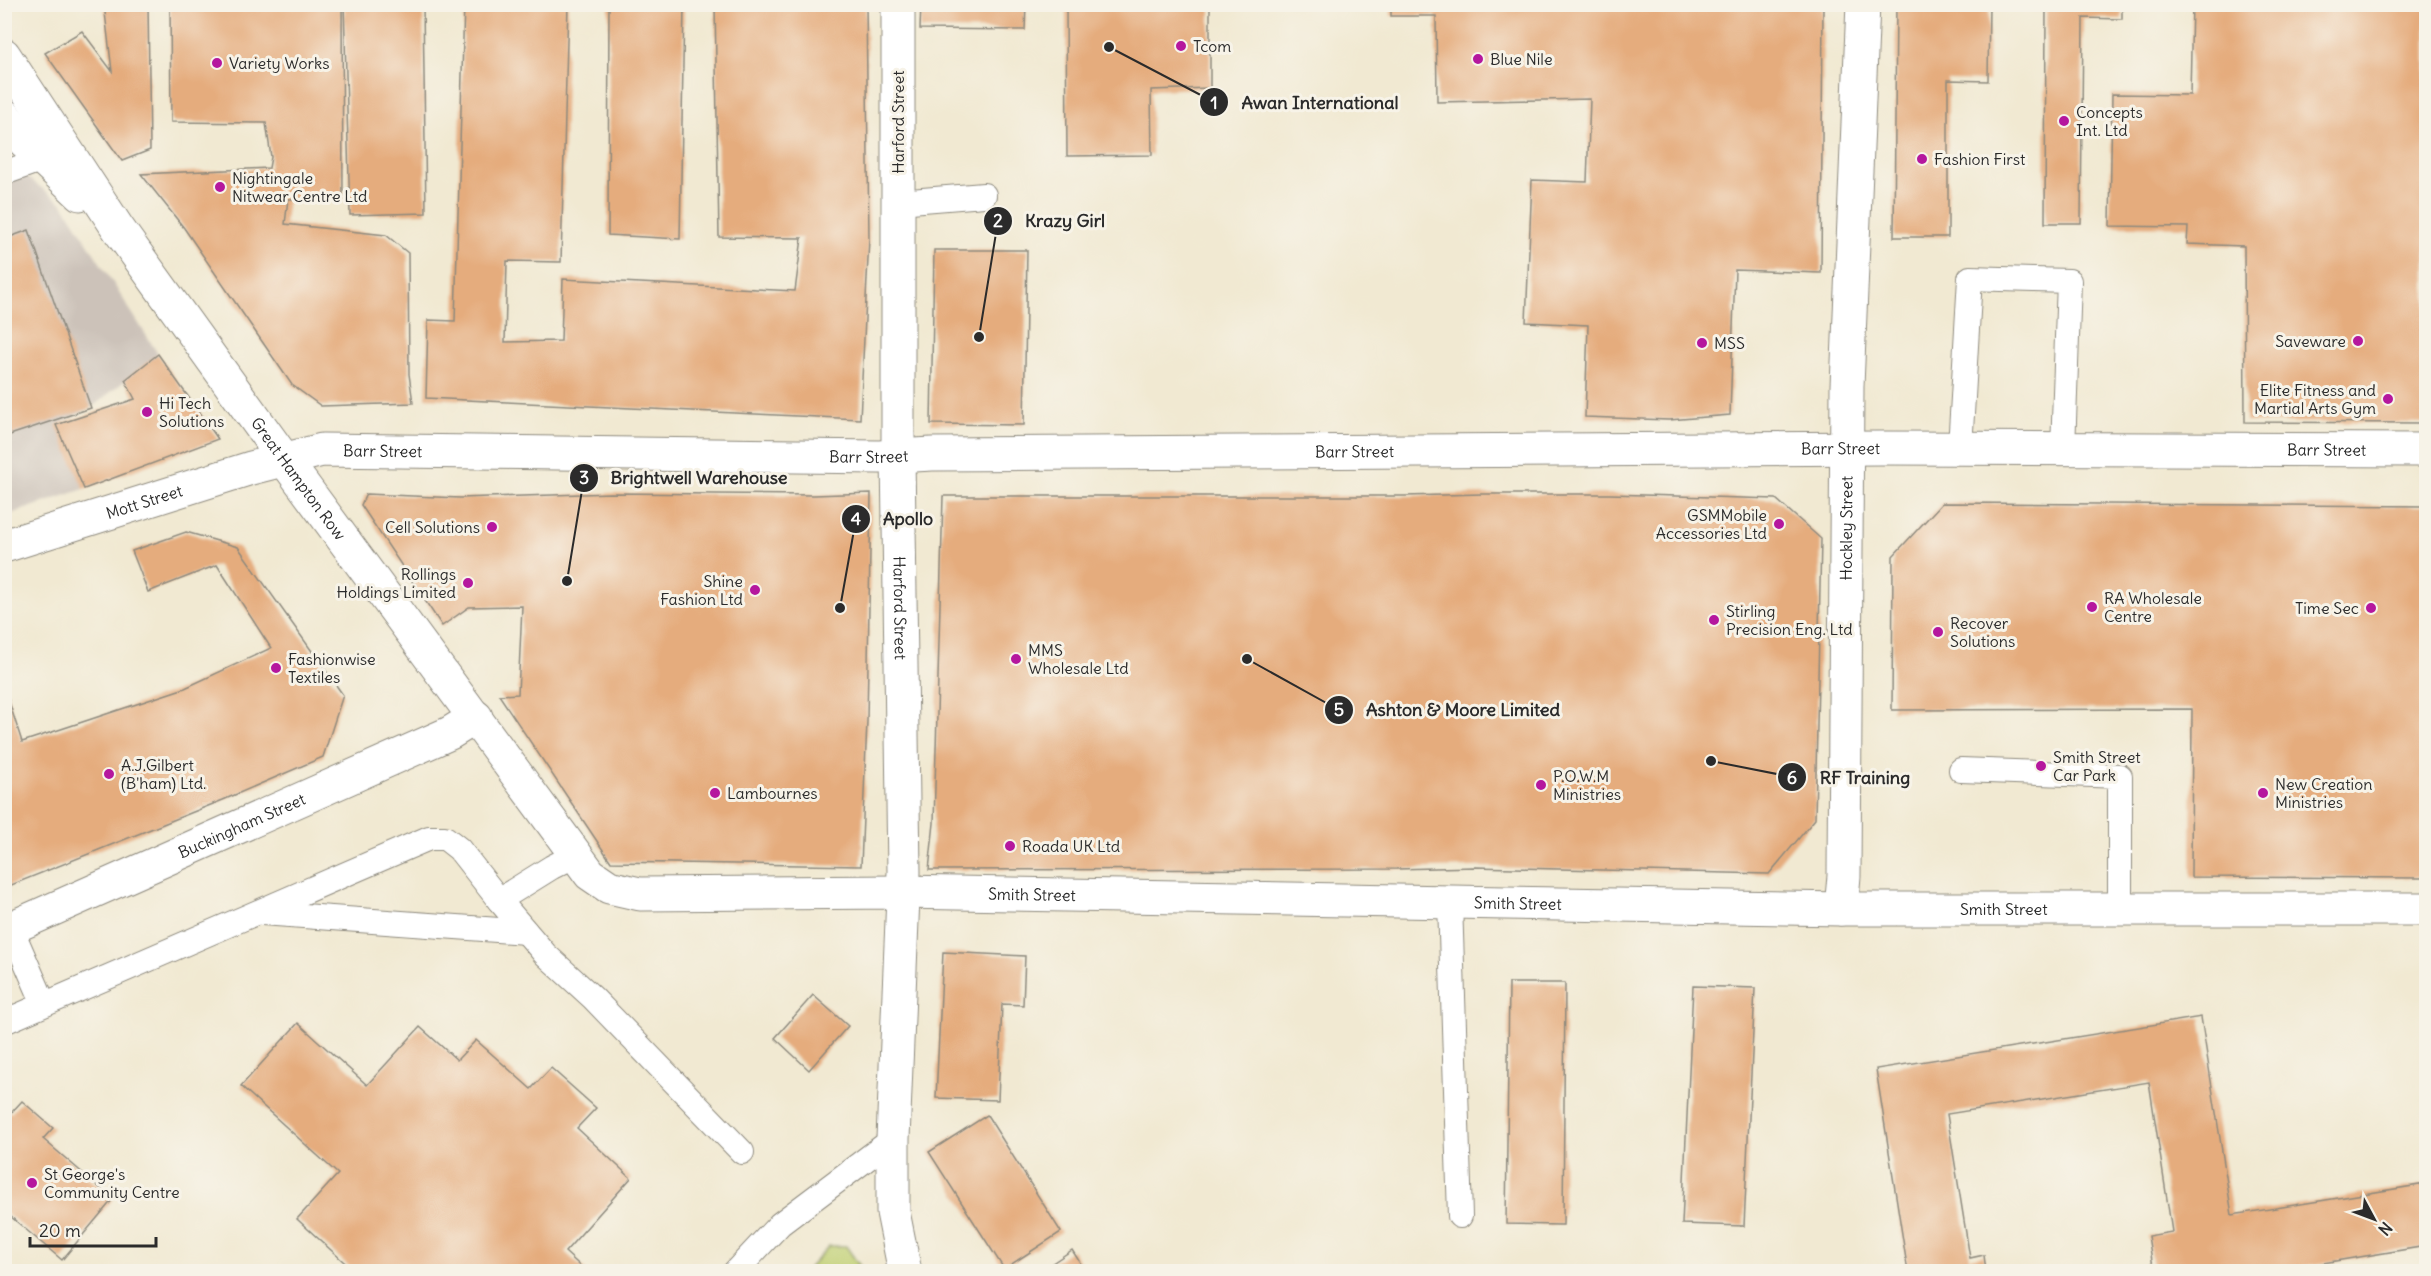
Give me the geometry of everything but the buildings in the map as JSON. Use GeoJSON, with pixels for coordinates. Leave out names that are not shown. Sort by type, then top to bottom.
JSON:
{"type":"FeatureCollection","features":[{"type":"Feature","properties":{"kind":"street","name":"Harford Street"},"geometry":{"type":"LineString","coordinates":[[893,1139],[902,892],[898,456],[898,4]]}},
{"type":"Feature","properties":{"kind":"street","name":"Hockley Street"},"geometry":{"type":"LineString","coordinates":[[1841,909],[1844,876],[1846,449],[1863,4]]}},
{"type":"Feature","properties":{"kind":"street","name":"Great Hampton Row"},"geometry":{"type":"LineString","coordinates":[[4,55],[119,230],[284,459],[590,874],[609,887]]}},
{"type":"Feature","properties":{"kind":"street"},"geometry":{"type":"LineString","coordinates":[[4,115],[23,140],[119,230]]}},
{"type":"Feature","properties":{"kind":"street","name":"Barr Street"},"geometry":{"type":"LineString","coordinates":[[284,459],[322,450],[898,456],[1960,448],[2427,450]]}},
{"type":"Feature","properties":{"kind":"street","name":"Mott Street"},"geometry":{"type":"LineString","coordinates":[[4,546],[284,459]]}},
{"type":"Feature","properties":{"kind":"street","name":"Buckingham Street"},"geometry":{"type":"LineString","coordinates":[[8,930],[450,733],[476,717]]}},
{"type":"Feature","properties":{"kind":"street","name":"Smith Street"},"geometry":{"type":"LineString","coordinates":[[609,887],[640,894],[902,892],[1841,909],[2427,909]]}},
{"type":"Feature","properties":{"kind":"street"},"geometry":{"type":"LineString","coordinates":[[893,1139],[893,1212],[905,1272]]}},
{"type":"Feature","properties":{"kind":"lane"},"geometry":{"type":"LineString","coordinates":[[4,173],[43,159]]}},
{"type":"Feature","properties":{"kind":"lane"},"geometry":{"type":"LineString","coordinates":[[898,202],[984,195]]}},
{"type":"Feature","properties":{"kind":"lane"},"geometry":{"type":"LineString","coordinates":[[1960,448],[1970,278],[2069,281],[2063,449]]}},
{"type":"Feature","properties":{"kind":"lane"},"geometry":{"type":"LineString","coordinates":[[1961,770],[2120,776],[2120,909]]}},
{"type":"Feature","properties":{"kind":"lane"},"geometry":{"type":"LineString","coordinates":[[4,1022],[429,838],[445,838],[459,849],[545,954],[593,998],[742,1152]]}},
{"type":"Feature","properties":{"kind":"lane"},"geometry":{"type":"LineString","coordinates":[[499,900],[576,855]]}},
{"type":"Feature","properties":{"kind":"lane"},"geometry":{"type":"LineString","coordinates":[[1449,902],[1460,1216]]}},
{"type":"Feature","properties":{"kind":"lane"},"geometry":{"type":"LineString","coordinates":[[258,913],[526,932]]}},
{"type":"Feature","properties":{"kind":"lane"},"geometry":{"type":"LineString","coordinates":[[8,930],[44,1004]]}},
{"type":"Feature","properties":{"kind":"lane"},"geometry":{"type":"LineString","coordinates":[[735,1272],[780,1224],[893,1139]]}},
{"type":"Feature","properties":{"kind":"shaded area"},"geometry":{"type":"Polygon","coordinates":[[[4,160],[63,204],[158,354],[91,408],[57,425],[84,489],[5,516],[4,160]]]}},
{"type":"Feature","properties":{"kind":"green space"},"geometry":{"type":"Polygon","coordinates":[[[829,1246],[846,1246],[863,1271],[806,1271],[829,1246]]]}},
{"type":"Feature","properties":{"kind":"place","name":"Tcom"},"geometry":{"type":"Point","coordinates":[1181,46]}},
{"type":"Feature","properties":{"kind":"place","name":"Awan International"},"geometry":{"type":"Point","coordinates":[1109,47]}},
{"type":"Feature","properties":{"kind":"place","name":"Blue Nile"},"geometry":{"type":"Point","coordinates":[1478,59]}},
{"type":"Feature","properties":{"kind":"place","name":"Variety Works"},"geometry":{"type":"Point","coordinates":[217,63]}},
{"type":"Feature","properties":{"kind":"place","name":"Concepts Int. Ltd"},"geometry":{"type":"Point","coordinates":[2064,121]}},
{"type":"Feature","properties":{"kind":"place","name":"Fashion First"},"geometry":{"type":"Point","coordinates":[1922,159]}},
{"type":"Feature","properties":{"kind":"place","name":"Nightingale Nitwear Centre Ltd"},"geometry":{"type":"Point","coordinates":[220,187]}},
{"type":"Feature","properties":{"kind":"place","name":"Krazy Girl"},"geometry":{"type":"Point","coordinates":[979,337]}},
{"type":"Feature","properties":{"kind":"place","name":"Saveware"},"geometry":{"type":"Point","coordinates":[2358,341]}},
{"type":"Feature","properties":{"kind":"place","name":"MSS"},"geometry":{"type":"Point","coordinates":[1702,343]}},
{"type":"Feature","properties":{"kind":"place","name":"Elite Fitness and Martial Arts Gym"},"geometry":{"type":"Point","coordinates":[2388,399]}},
{"type":"Feature","properties":{"kind":"place","name":"Hi Tech Solutions"},"geometry":{"type":"Point","coordinates":[147,412]}},
{"type":"Feature","properties":{"kind":"place","name":"GSMMobile Accessories Ltd"},"geometry":{"type":"Point","coordinates":[1779,524]}},
{"type":"Feature","properties":{"kind":"place","name":"Cell Solutions"},"geometry":{"type":"Point","coordinates":[492,527]}},
{"type":"Feature","properties":{"kind":"place","name":"Brightwell Warehouse"},"geometry":{"type":"Point","coordinates":[567,581]}},
{"type":"Feature","properties":{"kind":"place","name":"Rollings Holdings Limited"},"geometry":{"type":"Point","coordinates":[468,583]}},
{"type":"Feature","properties":{"kind":"place","name":"Shine Fashion Ltd"},"geometry":{"type":"Point","coordinates":[755,590]}},
{"type":"Feature","properties":{"kind":"place","name":"RA Wholesale Centre"},"geometry":{"type":"Point","coordinates":[2092,607]}},
{"type":"Feature","properties":{"kind":"place","name":"Apollo"},"geometry":{"type":"Point","coordinates":[840,608]}},
{"type":"Feature","properties":{"kind":"place","name":"Time Sec"},"geometry":{"type":"Point","coordinates":[2371,608]}},
{"type":"Feature","properties":{"kind":"place","name":"Stirling Precision Eng. Ltd"},"geometry":{"type":"Point","coordinates":[1714,620]}},
{"type":"Feature","properties":{"kind":"place","name":"Recover Solutions"},"geometry":{"type":"Point","coordinates":[1938,632]}},
{"type":"Feature","properties":{"kind":"place","name":"MMS Wholesale Ltd"},"geometry":{"type":"Point","coordinates":[1016,659]}},
{"type":"Feature","properties":{"kind":"place","name":"Ashton & Moore Limited"},"geometry":{"type":"Point","coordinates":[1247,659]}},
{"type":"Feature","properties":{"kind":"place","name":"Fashionwise Textiles"},"geometry":{"type":"Point","coordinates":[276,668]}},
{"type":"Feature","properties":{"kind":"place","name":"RF Training"},"geometry":{"type":"Point","coordinates":[1711,761]}},
{"type":"Feature","properties":{"kind":"place","name":"Smith Street Car Park"},"geometry":{"type":"Point","coordinates":[2041,766]}},
{"type":"Feature","properties":{"kind":"place","name":"A.J.Gilbert (B'ham) Ltd."},"geometry":{"type":"Point","coordinates":[109,774]}},
{"type":"Feature","properties":{"kind":"place","name":"P.O.W.M Ministries"},"geometry":{"type":"Point","coordinates":[1541,785]}},
{"type":"Feature","properties":{"kind":"place","name":"Lambournes"},"geometry":{"type":"Point","coordinates":[715,793]}},
{"type":"Feature","properties":{"kind":"place","name":"New Creation Ministries"},"geometry":{"type":"Point","coordinates":[2263,793]}},
{"type":"Feature","properties":{"kind":"place","name":"Roada UK Ltd"},"geometry":{"type":"Point","coordinates":[1010,846]}},
{"type":"Feature","properties":{"kind":"place","name":"St George's Community Centre"},"geometry":{"type":"Point","coordinates":[32,1183]}}]}
